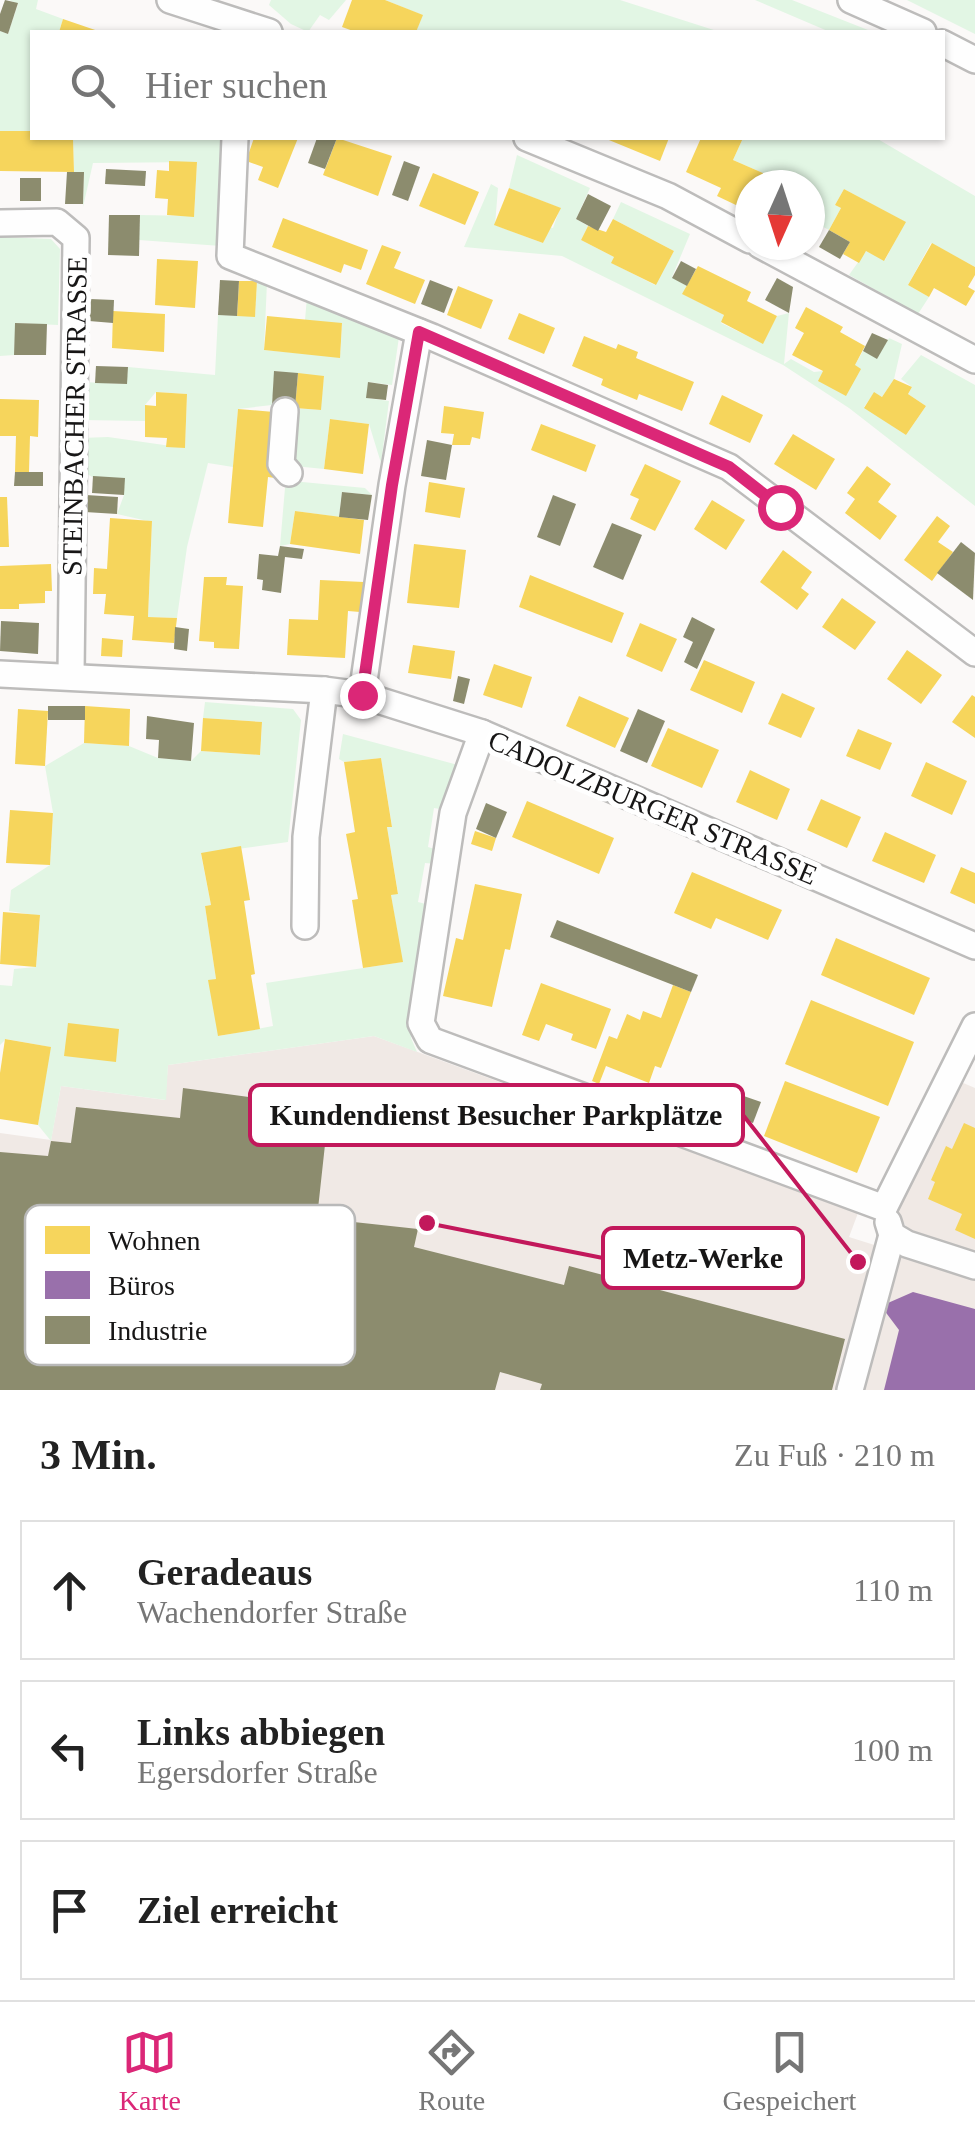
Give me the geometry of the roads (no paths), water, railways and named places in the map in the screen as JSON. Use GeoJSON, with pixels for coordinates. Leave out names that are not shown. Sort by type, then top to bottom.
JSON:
{"type":"FeatureCollection","features":[{"type":"Feature","properties":{"kind":"street"},"geometry":{"type":"LineString","coordinates":[[170,0],[263,30]]}},
{"type":"Feature","properties":{"kind":"street"},"geometry":{"type":"LineString","coordinates":[[851,0],[918,30]]}},
{"type":"Feature","properties":{"kind":"street"},"geometry":{"type":"LineString","coordinates":[[945,45],[975,60]]}},
{"type":"Feature","properties":{"kind":"street"},"geometry":{"type":"LineString","coordinates":[[235,140],[230,256],[419,332],[729,467],[975,653]]}},
{"type":"Feature","properties":{"kind":"street"},"geometry":{"type":"LineString","coordinates":[[532,140],[668,196],[735,232]]}},
{"type":"Feature","properties":{"kind":"street","name":"STEINBACHER STRASSE"},"geometry":{"type":"LineString","coordinates":[[0,222],[58,222],[76,238],[70,675]]}},
{"type":"Feature","properties":{"kind":"street"},"geometry":{"type":"LineString","coordinates":[[788,260],[975,360]]}},
{"type":"Feature","properties":{"kind":"street"},"geometry":{"type":"LineString","coordinates":[[362,695],[419,332]]}},
{"type":"Feature","properties":{"kind":"street"},"geometry":{"type":"LineString","coordinates":[[284,411],[281,464],[289,472]]}},
{"type":"Feature","properties":{"kind":"street","name":"CADOLZBURGER STRASSE"},"geometry":{"type":"LineString","coordinates":[[0,674],[70,675],[362,695],[482,733],[975,946]]}},
{"type":"Feature","properties":{"kind":"street"},"geometry":{"type":"LineString","coordinates":[[304,926],[306,837],[324,690]]}},
{"type":"Feature","properties":{"kind":"street"},"geometry":{"type":"LineString","coordinates":[[482,733],[453,813],[421,1023],[430,1040],[884,1208]]}},
{"type":"Feature","properties":{"kind":"street"},"geometry":{"type":"LineString","coordinates":[[850,1390],[871,1282],[892,1235],[884,1208],[975,1026]]}},
{"type":"Feature","properties":{"kind":"street"},"geometry":{"type":"LineString","coordinates":[[892,1235],[975,1266]]}},
{"type":"Feature","properties":{"kind":"place","name":"Metz-Werke"},"geometry":{"type":"Point","coordinates":[427,1223]}},
{"type":"Feature","properties":{"kind":"place","name":"Kundendienst Besucher Parkplätze"},"geometry":{"type":"Point","coordinates":[858,1262]}}]}
